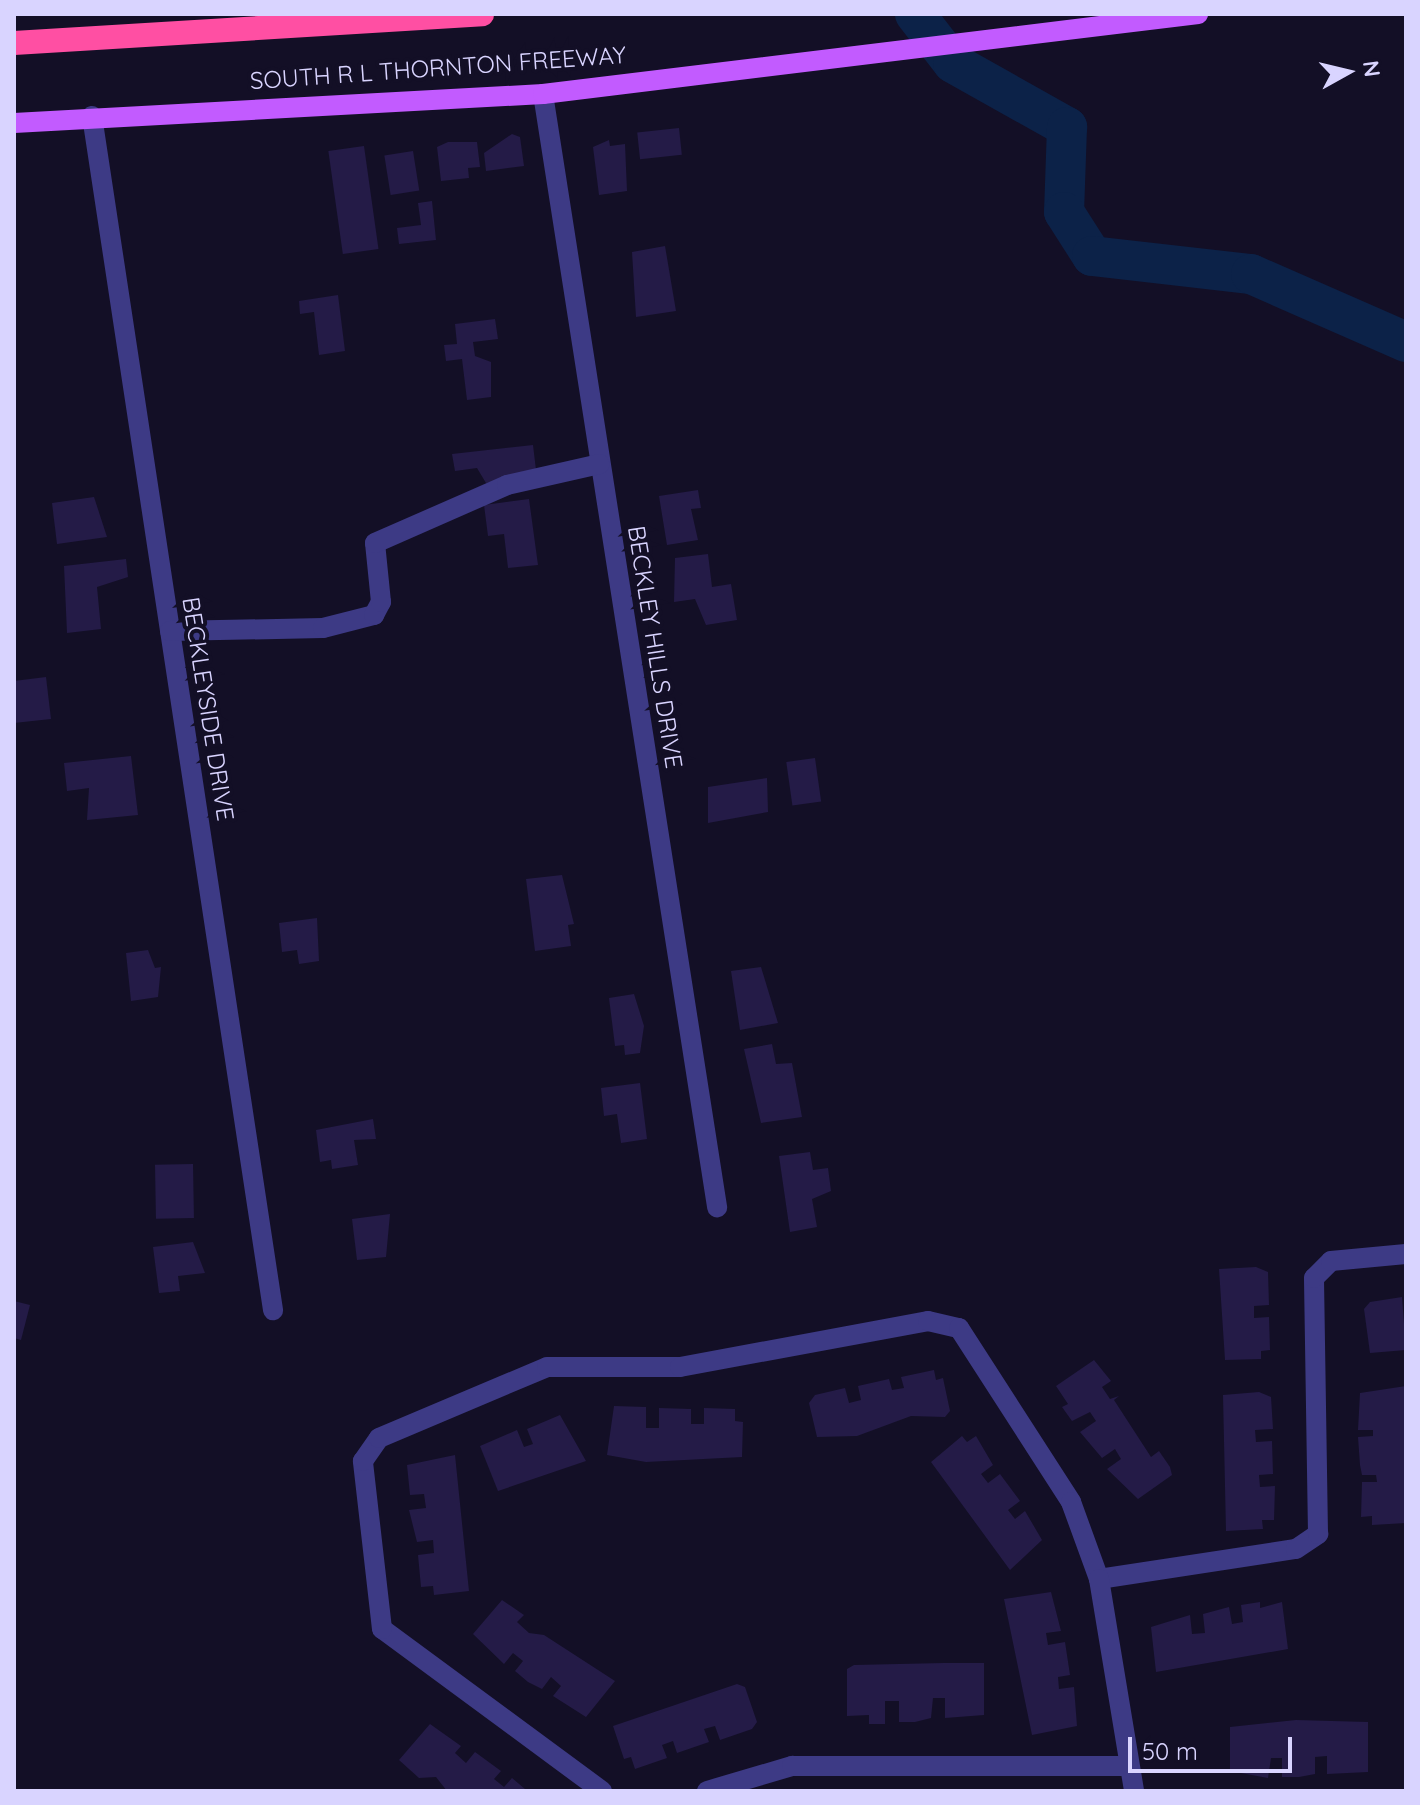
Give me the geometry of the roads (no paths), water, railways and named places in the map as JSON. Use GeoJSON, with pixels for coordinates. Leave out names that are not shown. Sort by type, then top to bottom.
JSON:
{"type":"FeatureCollection","features":[{"type":"Feature","properties":{"kind":"highway","name":"SOUTH R L THORNTON FREEWAY"},"geometry":{"type":"LineString","coordinates":[[14,43],[482,14]]}},
{"type":"Feature","properties":{"kind":"main road","name":"SOUTH R L THORNTON FREEWAY"},"geometry":{"type":"LineString","coordinates":[[14,123],[92,116],[543,94],[850,59],[1198,14]]}},
{"type":"Feature","properties":{"kind":"street","name":"BECKLEY HILLS DRIVE"},"geometry":{"type":"LineString","coordinates":[[543,94],[717,1207]]}},
{"type":"Feature","properties":{"kind":"street","name":"BECKLEYSIDE DRIVE"},"geometry":{"type":"LineString","coordinates":[[92,116],[273,1310]]}},
{"type":"Feature","properties":{"kind":"street"},"geometry":{"type":"LineString","coordinates":[[170,631],[323,628],[374,615],[381,602],[375,543],[507,485],[600,464]]}},
{"type":"Feature","properties":{"kind":"street"},"geometry":{"type":"LineString","coordinates":[[1099,1579],[1296,1549],[1318,1534],[1314,1278],[1331,1261],[1406,1254]]}},
{"type":"Feature","properties":{"kind":"street"},"geometry":{"type":"LineString","coordinates":[[602,1791],[382,1629],[363,1505],[363,1461],[379,1438],[547,1367],[680,1367],[943,1323],[959,1328],[1071,1502],[1099,1579],[1134,1791]]}},
{"type":"Feature","properties":{"kind":"street"},"geometry":{"type":"LineString","coordinates":[[707,1791],[792,1766],[1128,1766]]}},
{"type":"Feature","properties":{"kind":"waterway"},"geometry":{"type":"LineString","coordinates":[[915,14],[953,63],[1067,127],[1064,212],[1092,256],[1251,274],[1406,342]]}}]}
